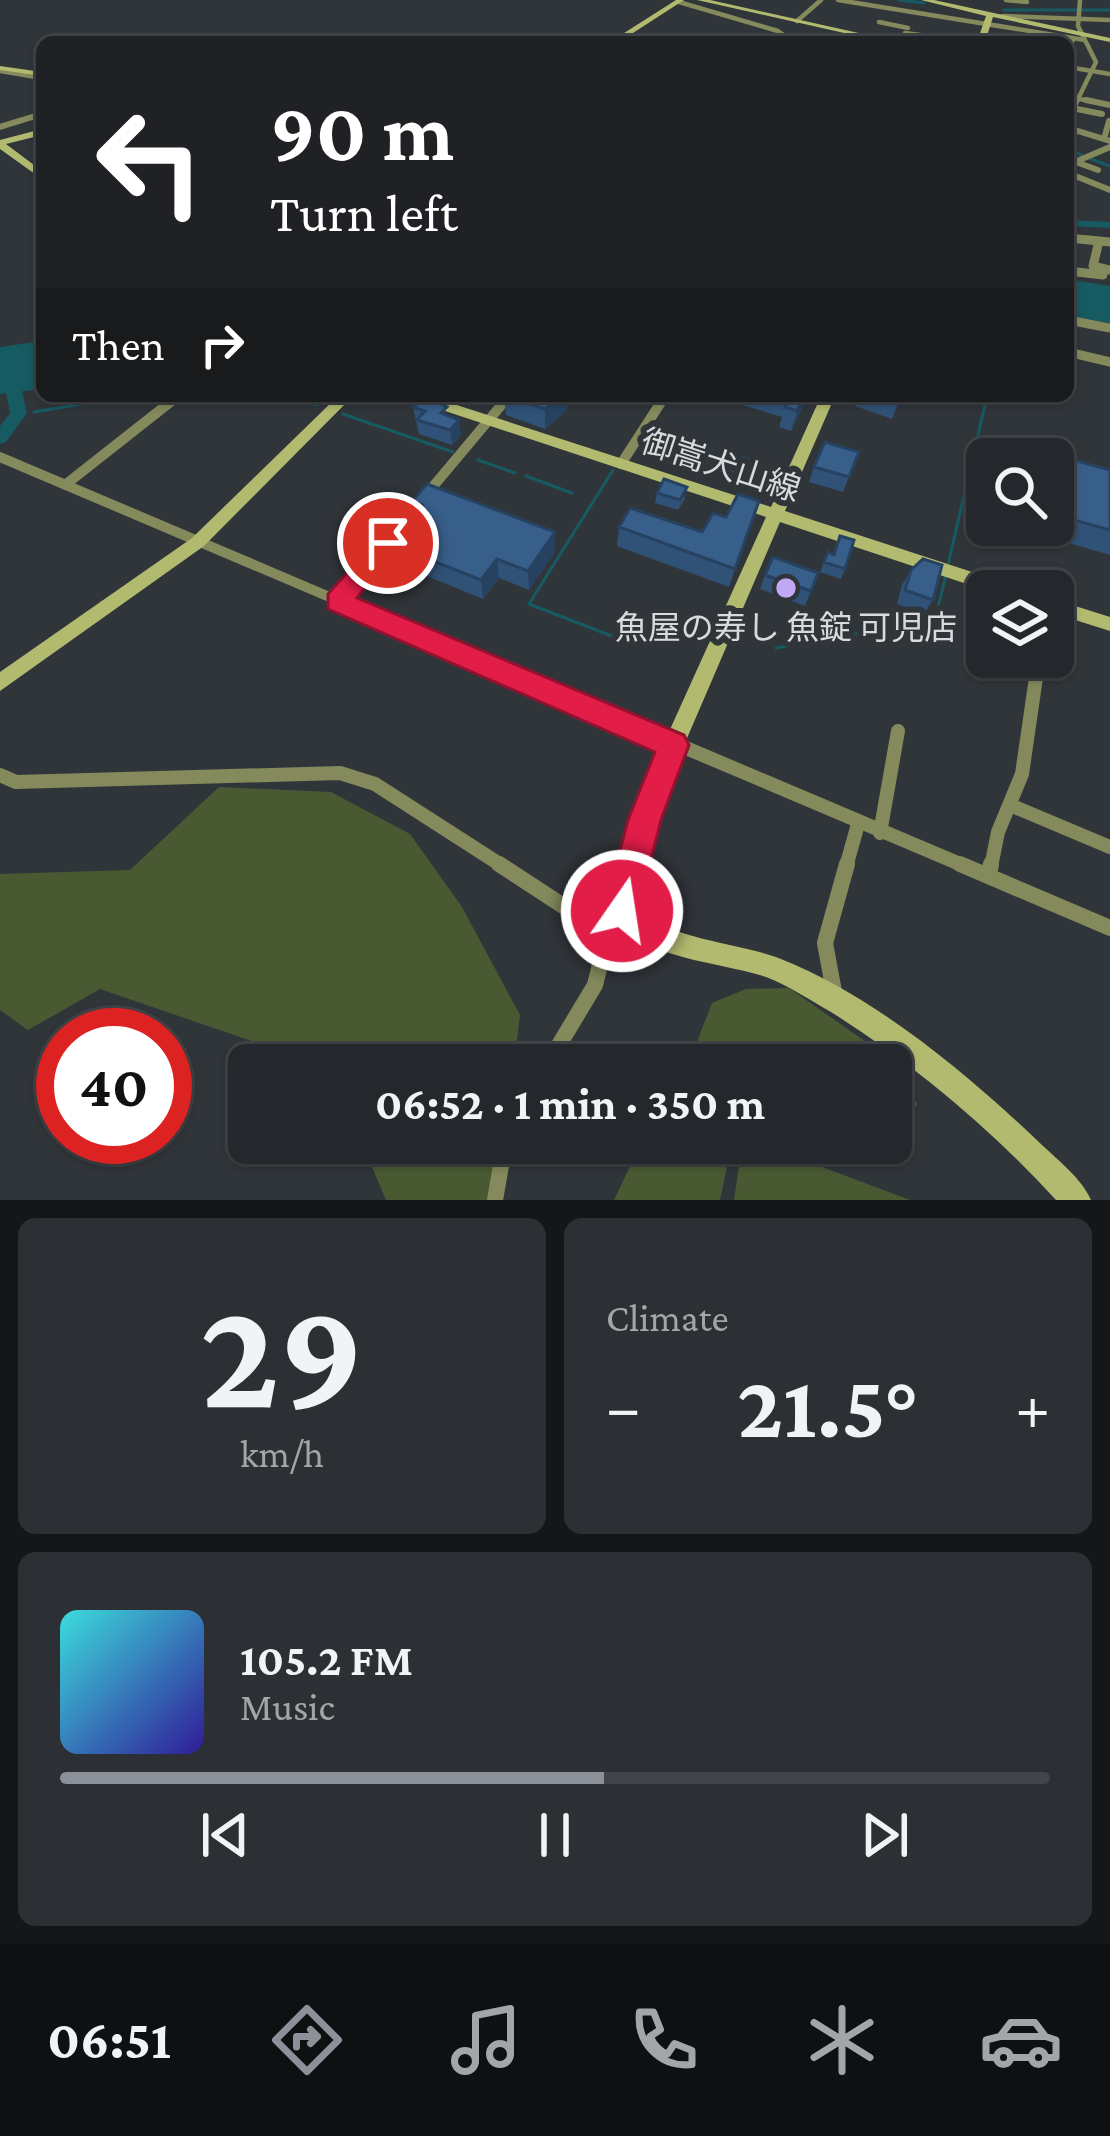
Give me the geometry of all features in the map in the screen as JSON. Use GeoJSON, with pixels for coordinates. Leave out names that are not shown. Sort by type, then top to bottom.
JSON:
{"type":"FeatureCollection","features":[{"type":"Feature","properties":{"kind":"street"},"geometry":{"type":"LineString","coordinates":[[700,0],[868,36]]}},
{"type":"Feature","properties":{"kind":"street"},"geometry":{"type":"LineString","coordinates":[[796,21],[821,0]]}},
{"type":"Feature","properties":{"kind":"street"},"geometry":{"type":"LineString","coordinates":[[838,0],[1063,36]]}},
{"type":"Feature","properties":{"kind":"street"},"geometry":{"type":"LineString","coordinates":[[983,36],[1002,0],[1027,2]]}},
{"type":"Feature","properties":{"kind":"street"},"geometry":{"type":"LineString","coordinates":[[1074,48],[1080,38],[1080,0]]}},
{"type":"Feature","properties":{"kind":"street"},"geometry":{"type":"LineString","coordinates":[[624,36],[680,1],[785,36]]}},
{"type":"Feature","properties":{"kind":"street"},"geometry":{"type":"LineString","coordinates":[[930,1],[1072,36]]}},
{"type":"Feature","properties":{"kind":"street"},"geometry":{"type":"LineString","coordinates":[[902,36],[916,14]]}},
{"type":"Feature","properties":{"kind":"street"},"geometry":{"type":"LineString","coordinates":[[1003,16],[1079,14],[1110,19]]}},
{"type":"Feature","properties":{"kind":"street"},"geometry":{"type":"LineString","coordinates":[[880,24],[932,36]]}},
{"type":"Feature","properties":{"kind":"street"},"geometry":{"type":"LineString","coordinates":[[1074,36],[1096,59],[1074,95]]}},
{"type":"Feature","properties":{"kind":"street"},"geometry":{"type":"LineString","coordinates":[[1074,37],[1110,40]]}},
{"type":"Feature","properties":{"kind":"street"},"geometry":{"type":"LineString","coordinates":[[1074,68],[1110,74]]}},
{"type":"Feature","properties":{"kind":"street"},"geometry":{"type":"LineString","coordinates":[[0,69],[36,75]]}},
{"type":"Feature","properties":{"kind":"street"},"geometry":{"type":"LineString","coordinates":[[1074,98],[1110,104]]}},
{"type":"Feature","properties":{"kind":"street"},"geometry":{"type":"LineString","coordinates":[[1074,109],[1106,117],[1108,142]]}},
{"type":"Feature","properties":{"kind":"street"},"geometry":{"type":"LineString","coordinates":[[0,127],[36,116]]}},
{"type":"Feature","properties":{"kind":"street"},"geometry":{"type":"LineString","coordinates":[[1074,130],[1108,142]]}},
{"type":"Feature","properties":{"kind":"street"},"geometry":{"type":"LineString","coordinates":[[0,144],[36,133]]}},
{"type":"Feature","properties":{"kind":"street"},"geometry":{"type":"LineString","coordinates":[[1074,165],[1108,142]]}},
{"type":"Feature","properties":{"kind":"street"},"geometry":{"type":"LineString","coordinates":[[0,144],[36,170]]}},
{"type":"Feature","properties":{"kind":"street"},"geometry":{"type":"LineString","coordinates":[[1074,167],[1098,170]]}},
{"type":"Feature","properties":{"kind":"street"},"geometry":{"type":"LineString","coordinates":[[1074,169],[1110,190]]}},
{"type":"Feature","properties":{"kind":"street"},"geometry":{"type":"LineString","coordinates":[[1074,239],[1104,242],[1094,266],[1110,273]]}},
{"type":"Feature","properties":{"kind":"street"},"geometry":{"type":"LineString","coordinates":[[1074,271],[1110,273]]}},
{"type":"Feature","properties":{"kind":"street"},"geometry":{"type":"LineString","coordinates":[[1074,321],[1110,328]]}},
{"type":"Feature","properties":{"kind":"street"},"geometry":{"type":"LineString","coordinates":[[1074,353],[1110,362]]}},
{"type":"Feature","properties":{"kind":"street"},"geometry":{"type":"LineString","coordinates":[[65,485],[170,402]]}},
{"type":"Feature","properties":{"kind":"street"},"geometry":{"type":"LineString","coordinates":[[0,683],[198,542],[340,402]]}},
{"type":"Feature","properties":{"kind":"street","name":"御嵩犬山線"},"geometry":{"type":"LineString","coordinates":[[431,402],[966,575]]}},
{"type":"Feature","properties":{"kind":"street"},"geometry":{"type":"LineString","coordinates":[[337,602],[504,402]]}},
{"type":"Feature","properties":{"kind":"street"},"geometry":{"type":"LineString","coordinates":[[621,464],[661,402]]}},
{"type":"Feature","properties":{"kind":"street"},"geometry":{"type":"LineString","coordinates":[[560,1044],[595,985],[644,820],[673,745],[825,402]]}},
{"type":"Feature","properties":{"kind":"street"},"geometry":{"type":"LineString","coordinates":[[0,457],[1110,928]]}},
{"type":"Feature","properties":{"kind":"street"},"geometry":{"type":"LineString","coordinates":[[1074,613],[1110,624]]}},
{"type":"Feature","properties":{"kind":"street"},"geometry":{"type":"LineString","coordinates":[[989,875],[1034,719],[1037,678]]}},
{"type":"Feature","properties":{"kind":"street"},"geometry":{"type":"LineString","coordinates":[[880,833],[898,731]]}},
{"type":"Feature","properties":{"kind":"street"},"geometry":{"type":"LineString","coordinates":[[0,775],[16,782],[340,773],[375,784],[574,914],[616,917],[640,930],[777,969],[835,1002],[994,1118],[1076,1200]]}},
{"type":"Feature","properties":{"kind":"street"},"geometry":{"type":"LineString","coordinates":[[1010,805],[1110,847]]}},
{"type":"Feature","properties":{"kind":"street"},"geometry":{"type":"LineString","coordinates":[[835,1002],[836,981],[825,943],[857,824]]}},
{"type":"Feature","properties":{"kind":"street"},"geometry":{"type":"LineString","coordinates":[[495,1200],[501,1164]]}},
{"type":"Feature","properties":{"kind":"green space"},"geometry":{"type":"Polygon","coordinates":[[[219,787],[331,792],[410,834],[462,907],[520,1015],[517,1044],[260,1044],[192,1021],[192,1008],[155,1008],[100,989],[67,1008],[36,1008],[36,1025],[28,1030],[0,1010],[0,874],[130,870],[219,787]]]}},
{"type":"Feature","properties":{"kind":"green space"},"geometry":{"type":"Polygon","coordinates":[[[789,988],[869,1044],[696,1044],[712,1003],[746,989],[789,988]]]}},
{"type":"Feature","properties":{"kind":"green space"},"geometry":{"type":"Polygon","coordinates":[[[371,1164],[503,1164],[499,1200],[386,1200],[371,1164]]]}},
{"type":"Feature","properties":{"kind":"green space"},"geometry":{"type":"Polygon","coordinates":[[[631,1164],[728,1164],[720,1200],[614,1200],[631,1164]]]}},
{"type":"Feature","properties":{"kind":"green space"},"geometry":{"type":"Polygon","coordinates":[[[739,1164],[814,1164],[910,1200],[734,1200],[739,1164]]]}},
{"type":"Feature","properties":{"kind":"water"},"geometry":{"type":"Polygon","coordinates":[[[1074,280],[1110,286],[1110,323],[1074,317],[1074,280]]]}},
{"type":"Feature","properties":{"kind":"water"},"geometry":{"type":"Polygon","coordinates":[[[36,342],[36,390],[0,394],[0,347],[36,342]]]}},
{"type":"Feature","properties":{"kind":"building"},"geometry":{"type":"Polygon","coordinates":[[[418,402],[437,402],[447,407],[441,413],[459,420],[450,430],[417,420],[425,411],[413,407],[418,402]]]}},
{"type":"Feature","properties":{"kind":"building"},"geometry":{"type":"Polygon","coordinates":[[[525,402],[553,402],[545,409],[525,402]]]}},
{"type":"Feature","properties":{"kind":"building"},"geometry":{"type":"Polygon","coordinates":[[[788,402],[801,402],[797,411],[785,407],[788,402]]]}},
{"type":"Feature","properties":{"kind":"building"},"geometry":{"type":"Polygon","coordinates":[[[658,436],[712,448],[710,454],[683,450],[658,436]]]}},
{"type":"Feature","properties":{"kind":"building"},"geometry":{"type":"Polygon","coordinates":[[[825,442],[859,452],[849,477],[814,467],[825,442]]]}},
{"type":"Feature","properties":{"kind":"building"},"geometry":{"type":"Polygon","coordinates":[[[722,452],[753,460],[748,471],[717,462],[722,452]]]}},
{"type":"Feature","properties":{"kind":"building"},"geometry":{"type":"Polygon","coordinates":[[[1074,460],[1110,470],[1110,530],[1074,520],[1074,460]]]}},
{"type":"Feature","properties":{"kind":"building"},"geometry":{"type":"Polygon","coordinates":[[[664,479],[687,487],[680,500],[657,493],[664,479]]]}},
{"type":"Feature","properties":{"kind":"building"},"geometry":{"type":"Polygon","coordinates":[[[427,484],[555,532],[528,571],[497,559],[481,580],[390,544],[422,505],[412,501],[427,484]]]}},
{"type":"Feature","properties":{"kind":"building"},"geometry":{"type":"Polygon","coordinates":[[[738,494],[759,501],[735,569],[619,527],[630,508],[702,532],[713,513],[726,517],[738,494]]]}},
{"type":"Feature","properties":{"kind":"building"},"geometry":{"type":"Polygon","coordinates":[[[840,536],[854,540],[845,569],[824,562],[828,552],[834,555],[840,536]]]}},
{"type":"Feature","properties":{"kind":"building"},"geometry":{"type":"Polygon","coordinates":[[[773,557],[818,573],[811,591],[765,575],[773,557]]]}},
{"type":"Feature","properties":{"kind":"building"},"geometry":{"type":"Polygon","coordinates":[[[923,559],[942,565],[933,600],[905,590],[911,570],[923,559]]]}},
{"type":"Feature","properties":{"kind":"waterway"},"geometry":{"type":"LineString","coordinates":[[899,0],[924,3]]}},
{"type":"Feature","properties":{"kind":"waterway"},"geometry":{"type":"LineString","coordinates":[[1004,10],[1110,10]]}},
{"type":"Feature","properties":{"kind":"waterway"},"geometry":{"type":"LineString","coordinates":[[1074,152],[1082,155]]}},
{"type":"Feature","properties":{"kind":"waterway"},"geometry":{"type":"LineString","coordinates":[[1091,159],[1110,166]]}},
{"type":"Feature","properties":{"kind":"waterway"},"geometry":{"type":"LineString","coordinates":[[1074,223],[1110,225]]}},
{"type":"Feature","properties":{"kind":"waterway"},"geometry":{"type":"LineString","coordinates":[[0,438],[19,413],[11,378]]}},
{"type":"Feature","properties":{"kind":"waterway"},"geometry":{"type":"LineString","coordinates":[[34,412],[94,402]]}},
{"type":"Feature","properties":{"kind":"waterway"},"geometry":{"type":"LineString","coordinates":[[307,402],[316,405]]}},
{"type":"Feature","properties":{"kind":"waterway"},"geometry":{"type":"LineString","coordinates":[[948,565],[986,402]]}},
{"type":"Feature","properties":{"kind":"waterway"},"geometry":{"type":"LineString","coordinates":[[19,413],[24,413]]}},
{"type":"Feature","properties":{"kind":"waterway"},"geometry":{"type":"LineString","coordinates":[[343,414],[453,452]]}},
{"type":"Feature","properties":{"kind":"waterway"},"geometry":{"type":"LineString","coordinates":[[478,460],[515,473]]}},
{"type":"Feature","properties":{"kind":"waterway"},"geometry":{"type":"LineString","coordinates":[[613,470],[529,604],[622,640]]}},
{"type":"Feature","properties":{"kind":"waterway"},"geometry":{"type":"LineString","coordinates":[[526,476],[572,493]]}},
{"type":"Feature","properties":{"kind":"waterway"},"geometry":{"type":"LineString","coordinates":[[776,648],[935,619],[946,575]]}},
{"type":"Feature","properties":{"kind":"place","name":"魚屋の寿し 魚錠 可児店"},"geometry":{"type":"Point","coordinates":[786,588]}},
{"type":"Feature","properties":{"kind":"route"},"geometry":{"type":"LineString","coordinates":[[388,543],[337,602],[673,745],[644,820],[622,911]]}}]}
